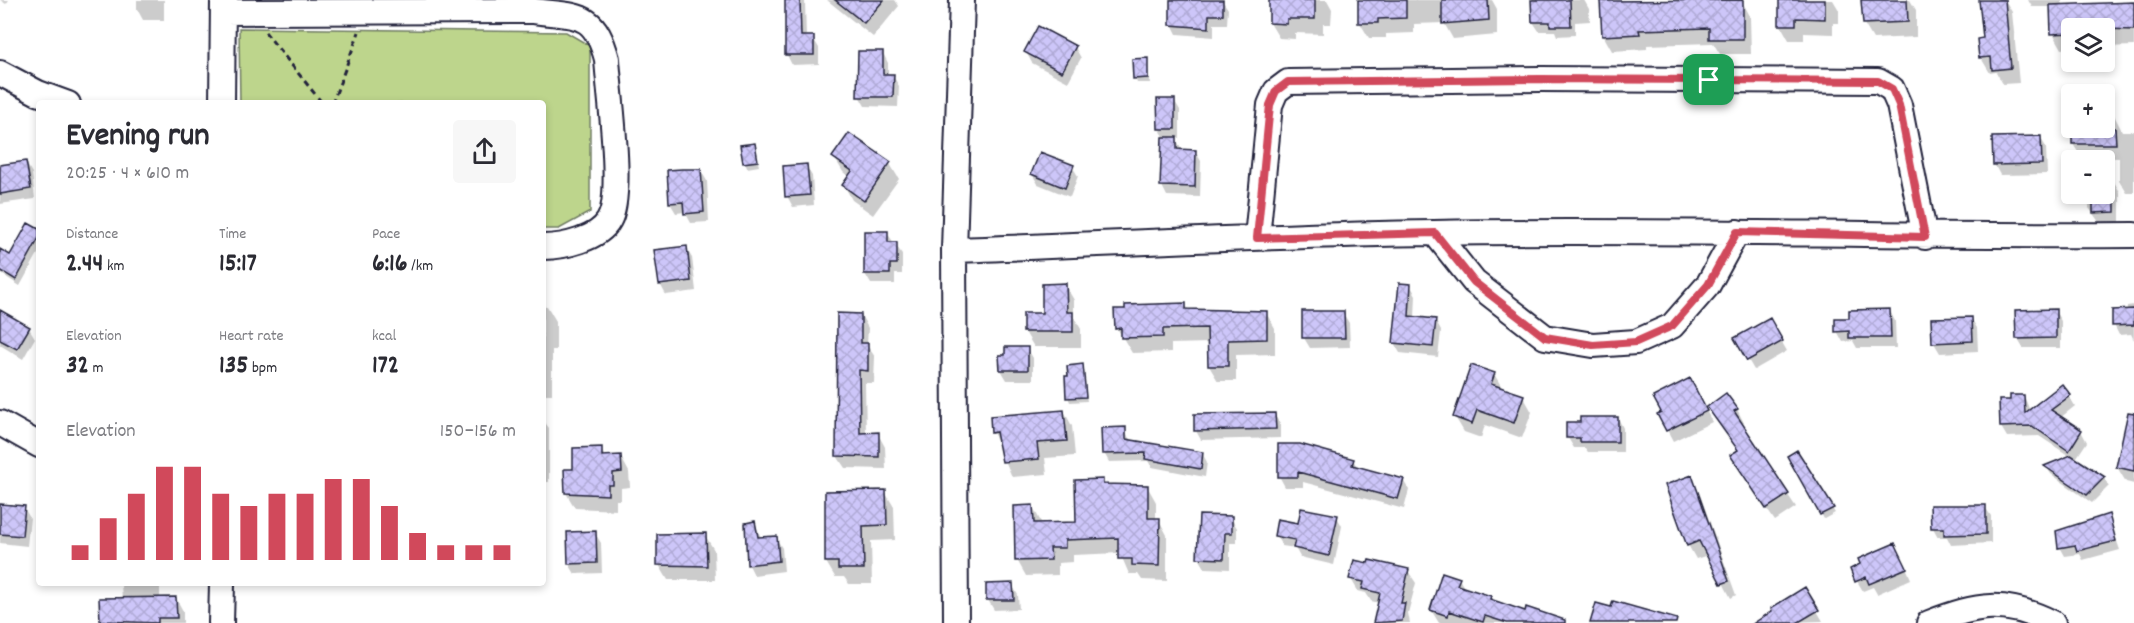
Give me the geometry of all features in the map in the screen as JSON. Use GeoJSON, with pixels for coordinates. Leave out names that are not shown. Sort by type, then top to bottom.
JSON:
{"type":"FeatureCollection","features":[{"type":"Feature","properties":{"kind":"street"},"geometry":{"type":"LineString","coordinates":[[956,623],[954,250],[962,0]]}},
{"type":"Feature","properties":{"kind":"street"},"geometry":{"type":"LineString","coordinates":[[222,100],[223,6],[249,12],[534,11],[577,16],[594,26],[601,38],[607,59],[616,196],[609,221],[588,238],[560,247],[546,247]]}},
{"type":"Feature","properties":{"kind":"street"},"geometry":{"type":"LineString","coordinates":[[0,72],[38,93],[57,100]]}},
{"type":"Feature","properties":{"kind":"street"},"geometry":{"type":"LineString","coordinates":[[1257,238],[1270,105],[1276,91],[1288,82],[1540,79],[1878,81],[1892,89],[1899,105],[1925,237]]}},
{"type":"Feature","properties":{"kind":"street"},"geometry":{"type":"LineString","coordinates":[[954,250],[1435,233],[1737,232],[1925,237],[2134,235]]}},
{"type":"Feature","properties":{"kind":"street"},"geometry":{"type":"LineString","coordinates":[[1435,233],[1474,282],[1545,337],[1593,345],[1636,342],[1672,326],[1708,285],[1737,232]]}},
{"type":"Feature","properties":{"kind":"street"},"geometry":{"type":"LineString","coordinates":[[0,423],[36,443]]}},
{"type":"Feature","properties":{"kind":"street"},"geometry":{"type":"LineString","coordinates":[[221,623],[222,586]]}},
{"type":"Feature","properties":{"kind":"street"},"geometry":{"type":"LineString","coordinates":[[1929,623],[1967,608],[2005,606],[2054,623]]}},
{"type":"Feature","properties":{"kind":"path"},"geometry":{"type":"LineString","coordinates":[[334,100],[367,11]]}},
{"type":"Feature","properties":{"kind":"path"},"geometry":{"type":"LineString","coordinates":[[249,12],[320,100]]}},
{"type":"Feature","properties":{"kind":"green space"},"geometry":{"type":"Polygon","coordinates":[[[239,28],[566,32],[590,46],[590,212],[559,229],[546,229],[546,100],[240,100],[239,28]]]}},
{"type":"Feature","properties":{"kind":"building"},"geometry":{"type":"Polygon","coordinates":[[[785,0],[800,0],[801,36],[814,36],[814,55],[785,55],[785,0]]]}},
{"type":"Feature","properties":{"kind":"building"},"geometry":{"type":"Polygon","coordinates":[[[835,0],[884,0],[864,23],[835,0]]]}},
{"type":"Feature","properties":{"kind":"building"},"geometry":{"type":"Polygon","coordinates":[[[1170,0],[1223,0],[1223,15],[1209,15],[1209,28],[1170,25],[1170,0]]]}},
{"type":"Feature","properties":{"kind":"building"},"geometry":{"type":"Polygon","coordinates":[[[1269,0],[1315,0],[1315,19],[1287,19],[1287,24],[1269,23],[1269,0]]]}},
{"type":"Feature","properties":{"kind":"building"},"geometry":{"type":"Polygon","coordinates":[[[1358,0],[1406,0],[1406,18],[1378,19],[1378,23],[1358,23],[1358,0]]]}},
{"type":"Feature","properties":{"kind":"building"},"geometry":{"type":"Polygon","coordinates":[[[1442,0],[1488,0],[1489,20],[1442,24],[1442,0]]]}},
{"type":"Feature","properties":{"kind":"building"},"geometry":{"type":"Polygon","coordinates":[[[1531,0],[1570,0],[1571,26],[1550,26],[1550,22],[1532,22],[1531,0]]]}},
{"type":"Feature","properties":{"kind":"building"},"geometry":{"type":"Polygon","coordinates":[[[1743,0],[1743,39],[1709,39],[1709,28],[1639,30],[1640,34],[1602,36],[1600,1],[1743,0]]]}},
{"type":"Feature","properties":{"kind":"building"},"geometry":{"type":"Polygon","coordinates":[[[1779,0],[1825,0],[1825,19],[1796,18],[1796,25],[1779,25],[1779,0]]]}},
{"type":"Feature","properties":{"kind":"building"},"geometry":{"type":"Polygon","coordinates":[[[1861,0],[1907,0],[1908,22],[1863,24],[1861,0]]]}},
{"type":"Feature","properties":{"kind":"building"},"geometry":{"type":"Polygon","coordinates":[[[1979,0],[2005,0],[2011,68],[1992,70],[1991,57],[1979,58],[1977,39],[1983,38],[1979,0]]]}},
{"type":"Feature","properties":{"kind":"building"},"geometry":{"type":"Polygon","coordinates":[[[2134,2],[2134,30],[2115,29],[2115,18],[2061,18],[2061,34],[2051,34],[2050,5],[2134,2]]]}},
{"type":"Feature","properties":{"kind":"building"},"geometry":{"type":"Polygon","coordinates":[[[1038,26],[1076,46],[1062,72],[1024,52],[1038,26]]]}},
{"type":"Feature","properties":{"kind":"building"},"geometry":{"type":"Polygon","coordinates":[[[858,51],[883,51],[883,74],[894,74],[893,97],[857,97],[858,51]]]}},
{"type":"Feature","properties":{"kind":"building"},"geometry":{"type":"Polygon","coordinates":[[[1148,58],[1148,78],[1133,79],[1132,59],[1148,58]]]}},
{"type":"Feature","properties":{"kind":"building"},"geometry":{"type":"Polygon","coordinates":[[[1157,99],[1175,99],[1175,129],[1158,129],[1157,99]]]}},
{"type":"Feature","properties":{"kind":"building"},"geometry":{"type":"Polygon","coordinates":[[[2115,128],[2116,144],[2072,144],[2072,138],[2115,138],[2115,128]]]}},
{"type":"Feature","properties":{"kind":"building"},"geometry":{"type":"Polygon","coordinates":[[[849,133],[891,162],[864,201],[842,185],[852,171],[832,157],[849,133]]]}},
{"type":"Feature","properties":{"kind":"building"},"geometry":{"type":"Polygon","coordinates":[[[2041,136],[2042,164],[1993,165],[1992,137],[2041,136]]]}},
{"type":"Feature","properties":{"kind":"building"},"geometry":{"type":"Polygon","coordinates":[[[1162,137],[1177,137],[1177,149],[1196,150],[1195,187],[1160,186],[1162,137]]]}},
{"type":"Feature","properties":{"kind":"building"},"geometry":{"type":"Polygon","coordinates":[[[755,143],[758,161],[743,163],[740,145],[755,143]]]}},
{"type":"Feature","properties":{"kind":"building"},"geometry":{"type":"Polygon","coordinates":[[[1040,152],[1074,165],[1065,188],[1031,174],[1040,152]]]}},
{"type":"Feature","properties":{"kind":"building"},"geometry":{"type":"Polygon","coordinates":[[[26,161],[31,189],[0,194],[0,165],[26,161]]]}},
{"type":"Feature","properties":{"kind":"building"},"geometry":{"type":"Polygon","coordinates":[[[807,164],[810,195],[785,197],[783,166],[807,164]]]}},
{"type":"Feature","properties":{"kind":"building"},"geometry":{"type":"Polygon","coordinates":[[[701,169],[704,212],[684,214],[683,202],[669,203],[667,170],[701,169]]]}},
{"type":"Feature","properties":{"kind":"building"},"geometry":{"type":"Polygon","coordinates":[[[2093,204],[2115,204],[2115,212],[2093,213],[2093,204]]]}},
{"type":"Feature","properties":{"kind":"building"},"geometry":{"type":"Polygon","coordinates":[[[28,223],[36,227],[36,243],[16,280],[0,270],[0,249],[10,255],[28,223]]]}},
{"type":"Feature","properties":{"kind":"building"},"geometry":{"type":"Polygon","coordinates":[[[864,231],[888,231],[888,242],[897,242],[897,264],[890,264],[890,274],[864,274],[864,231]]]}},
{"type":"Feature","properties":{"kind":"building"},"geometry":{"type":"Polygon","coordinates":[[[687,246],[691,281],[659,285],[654,250],[687,246]]]}},
{"type":"Feature","properties":{"kind":"building"},"geometry":{"type":"Polygon","coordinates":[[[1066,283],[1067,312],[1073,312],[1073,332],[1023,332],[1023,313],[1042,313],[1042,284],[1066,283]]]}},
{"type":"Feature","properties":{"kind":"building"},"geometry":{"type":"Polygon","coordinates":[[[1399,283],[1411,284],[1409,316],[1436,319],[1433,347],[1393,343],[1399,283]]]}},
{"type":"Feature","properties":{"kind":"building"},"geometry":{"type":"Polygon","coordinates":[[[1186,303],[1186,309],[1267,311],[1267,339],[1228,340],[1228,366],[1208,366],[1207,328],[1163,329],[1163,337],[1121,338],[1121,328],[1115,329],[1114,309],[1125,309],[1125,305],[1186,303]]]}},
{"type":"Feature","properties":{"kind":"building"},"geometry":{"type":"Polygon","coordinates":[[[1890,309],[1891,338],[1849,338],[1849,331],[1835,332],[1835,318],[1849,318],[1849,310],[1890,309]]]}},
{"type":"Feature","properties":{"kind":"building"},"geometry":{"type":"Polygon","coordinates":[[[2056,309],[2056,338],[2016,339],[2015,310],[2056,309]]]}},
{"type":"Feature","properties":{"kind":"building"},"geometry":{"type":"Polygon","coordinates":[[[2134,309],[2134,325],[2112,326],[2112,310],[2134,309]]]}},
{"type":"Feature","properties":{"kind":"building"},"geometry":{"type":"Polygon","coordinates":[[[0,310],[30,327],[17,349],[0,340],[0,310]]]}},
{"type":"Feature","properties":{"kind":"building"},"geometry":{"type":"Polygon","coordinates":[[[1302,311],[1344,311],[1345,338],[1302,338],[1302,311]]]}},
{"type":"Feature","properties":{"kind":"building"},"geometry":{"type":"Polygon","coordinates":[[[837,313],[861,314],[861,343],[868,343],[868,371],[859,370],[860,433],[879,432],[879,457],[836,456],[837,313]]]}},
{"type":"Feature","properties":{"kind":"building"},"geometry":{"type":"Polygon","coordinates":[[[1972,317],[1973,341],[1932,343],[1931,318],[1972,317]]]}},
{"type":"Feature","properties":{"kind":"building"},"geometry":{"type":"Polygon","coordinates":[[[1770,318],[1783,341],[1747,361],[1734,338],[1770,318]]]}},
{"type":"Feature","properties":{"kind":"building"},"geometry":{"type":"Polygon","coordinates":[[[1005,347],[1028,347],[1028,370],[1000,370],[999,355],[1005,355],[1005,347]]]}},
{"type":"Feature","properties":{"kind":"building"},"geometry":{"type":"Polygon","coordinates":[[[1083,364],[1086,397],[1066,398],[1067,366],[1083,364]]]}},
{"type":"Feature","properties":{"kind":"building"},"geometry":{"type":"Polygon","coordinates":[[[1471,365],[1495,373],[1491,384],[1524,395],[1514,423],[1477,410],[1472,424],[1453,417],[1471,365]]]}},
{"type":"Feature","properties":{"kind":"building"},"geometry":{"type":"Polygon","coordinates":[[[1690,378],[1707,411],[1666,431],[1657,414],[1661,412],[1653,397],[1690,378]]]}},
{"type":"Feature","properties":{"kind":"building"},"geometry":{"type":"Polygon","coordinates":[[[2062,384],[2071,395],[2051,410],[2082,430],[2069,451],[2032,426],[2000,427],[1999,400],[2010,400],[2010,395],[2024,395],[2025,413],[2062,384]]]}},
{"type":"Feature","properties":{"kind":"building"},"geometry":{"type":"Polygon","coordinates":[[[1726,393],[1738,409],[1734,411],[1789,494],[1766,509],[1730,455],[1738,450],[1707,407],[1726,393]]]}},
{"type":"Feature","properties":{"kind":"building"},"geometry":{"type":"Polygon","coordinates":[[[1064,410],[1067,441],[1037,443],[1039,459],[1002,462],[996,432],[991,433],[990,416],[1064,410]]]}},
{"type":"Feature","properties":{"kind":"building"},"geometry":{"type":"Polygon","coordinates":[[[2128,412],[2134,413],[2134,471],[2116,467],[2128,412]]]}},
{"type":"Feature","properties":{"kind":"building"},"geometry":{"type":"Polygon","coordinates":[[[1275,413],[1276,429],[1194,431],[1194,414],[1275,413]]]}},
{"type":"Feature","properties":{"kind":"building"},"geometry":{"type":"Polygon","coordinates":[[[1580,417],[1618,417],[1618,442],[1580,442],[1580,438],[1566,438],[1566,422],[1580,422],[1580,417]]]}},
{"type":"Feature","properties":{"kind":"building"},"geometry":{"type":"Polygon","coordinates":[[[1126,427],[1126,439],[1203,452],[1201,469],[1145,459],[1146,453],[1102,454],[1101,428],[1126,427]]]}},
{"type":"Feature","properties":{"kind":"building"},"geometry":{"type":"Polygon","coordinates":[[[1278,444],[1300,444],[1354,459],[1352,465],[1404,479],[1398,499],[1298,472],[1298,477],[1278,477],[1278,444]]]}},
{"type":"Feature","properties":{"kind":"building"},"geometry":{"type":"Polygon","coordinates":[[[602,447],[602,456],[621,455],[622,472],[613,473],[613,485],[608,485],[608,495],[565,493],[564,469],[573,469],[573,448],[602,447]]]}},
{"type":"Feature","properties":{"kind":"building"},"geometry":{"type":"Polygon","coordinates":[[[1797,450],[1834,508],[1820,515],[1787,456],[1797,450]]]}},
{"type":"Feature","properties":{"kind":"building"},"geometry":{"type":"Polygon","coordinates":[[[2071,455],[2105,477],[2087,495],[2044,466],[2071,455]]]}},
{"type":"Feature","properties":{"kind":"building"},"geometry":{"type":"Polygon","coordinates":[[[1692,475],[1729,581],[1721,584],[1699,541],[1687,546],[1665,485],[1692,475]]]}},
{"type":"Feature","properties":{"kind":"building"},"geometry":{"type":"Polygon","coordinates":[[[1103,479],[1103,484],[1148,485],[1148,518],[1160,518],[1159,566],[1132,565],[1132,559],[1118,559],[1118,538],[1065,540],[1065,548],[1050,548],[1051,560],[1015,561],[1014,506],[1033,505],[1034,523],[1076,522],[1075,480],[1103,479]]]}},
{"type":"Feature","properties":{"kind":"building"},"geometry":{"type":"Polygon","coordinates":[[[886,490],[887,525],[863,526],[864,569],[838,569],[838,562],[825,562],[825,491],[886,490]]]}},
{"type":"Feature","properties":{"kind":"building"},"geometry":{"type":"Polygon","coordinates":[[[0,504],[25,506],[22,536],[0,534],[0,504]]]}},
{"type":"Feature","properties":{"kind":"building"},"geometry":{"type":"Polygon","coordinates":[[[1930,505],[1986,505],[1986,534],[1944,535],[1944,528],[1931,528],[1930,505]]]}},
{"type":"Feature","properties":{"kind":"building"},"geometry":{"type":"Polygon","coordinates":[[[1301,508],[1338,515],[1329,556],[1293,548],[1295,540],[1274,536],[1277,519],[1298,523],[1301,508]]]}},
{"type":"Feature","properties":{"kind":"building"},"geometry":{"type":"Polygon","coordinates":[[[2109,514],[2116,541],[2077,551],[2075,545],[2058,548],[2056,531],[2109,514]]]}},
{"type":"Feature","properties":{"kind":"building"},"geometry":{"type":"Polygon","coordinates":[[[1199,515],[1232,516],[1232,533],[1225,533],[1224,559],[1197,558],[1199,515]]]}},
{"type":"Feature","properties":{"kind":"building"},"geometry":{"type":"Polygon","coordinates":[[[755,521],[758,537],[777,536],[779,561],[747,565],[745,523],[755,521]]]}},
{"type":"Feature","properties":{"kind":"building"},"geometry":{"type":"Polygon","coordinates":[[[596,531],[597,563],[568,564],[567,532],[596,531]]]}},
{"type":"Feature","properties":{"kind":"building"},"geometry":{"type":"Polygon","coordinates":[[[706,533],[707,566],[657,565],[657,534],[706,533]]]}},
{"type":"Feature","properties":{"kind":"building"},"geometry":{"type":"Polygon","coordinates":[[[1895,543],[1907,568],[1869,584],[1866,577],[1855,582],[1850,569],[1860,564],[1858,559],[1895,543]]]}},
{"type":"Feature","properties":{"kind":"building"},"geometry":{"type":"Polygon","coordinates":[[[1354,560],[1368,563],[1369,560],[1409,569],[1401,603],[1405,603],[1402,621],[1373,623],[1380,593],[1362,589],[1364,582],[1349,579],[1354,560]]]}},
{"type":"Feature","properties":{"kind":"building"},"geometry":{"type":"Polygon","coordinates":[[[1442,572],[1460,578],[1457,585],[1491,596],[1490,599],[1525,611],[1526,607],[1565,620],[1565,623],[1507,623],[1485,616],[1483,622],[1449,611],[1448,616],[1430,610],[1442,572]]]}},
{"type":"Feature","properties":{"kind":"building"},"geometry":{"type":"Polygon","coordinates":[[[1013,583],[1014,600],[986,600],[986,584],[1013,583]]]}},
{"type":"Feature","properties":{"kind":"building"},"geometry":{"type":"Polygon","coordinates":[[[1805,587],[1819,610],[1797,623],[1754,623],[1772,611],[1771,608],[1805,587]]]}},
{"type":"Feature","properties":{"kind":"building"},"geometry":{"type":"Polygon","coordinates":[[[176,597],[177,618],[158,618],[158,623],[100,621],[99,598],[176,597]]]}},
{"type":"Feature","properties":{"kind":"building"},"geometry":{"type":"Polygon","coordinates":[[[1613,601],[1677,619],[1676,623],[1590,623],[1596,603],[1611,607],[1613,601]]]}},
{"type":"Feature","properties":{"kind":"route"},"geometry":{"type":"LineString","coordinates":[[1540,79],[1709,80],[1878,81],[1892,89],[1907,133],[1925,237],[1737,232],[1708,285],[1672,326],[1636,342],[1593,345],[1545,337],[1518,318],[1474,282],[1435,233],[1257,238],[1270,105],[1276,91],[1288,82],[1540,79]]}}]}
